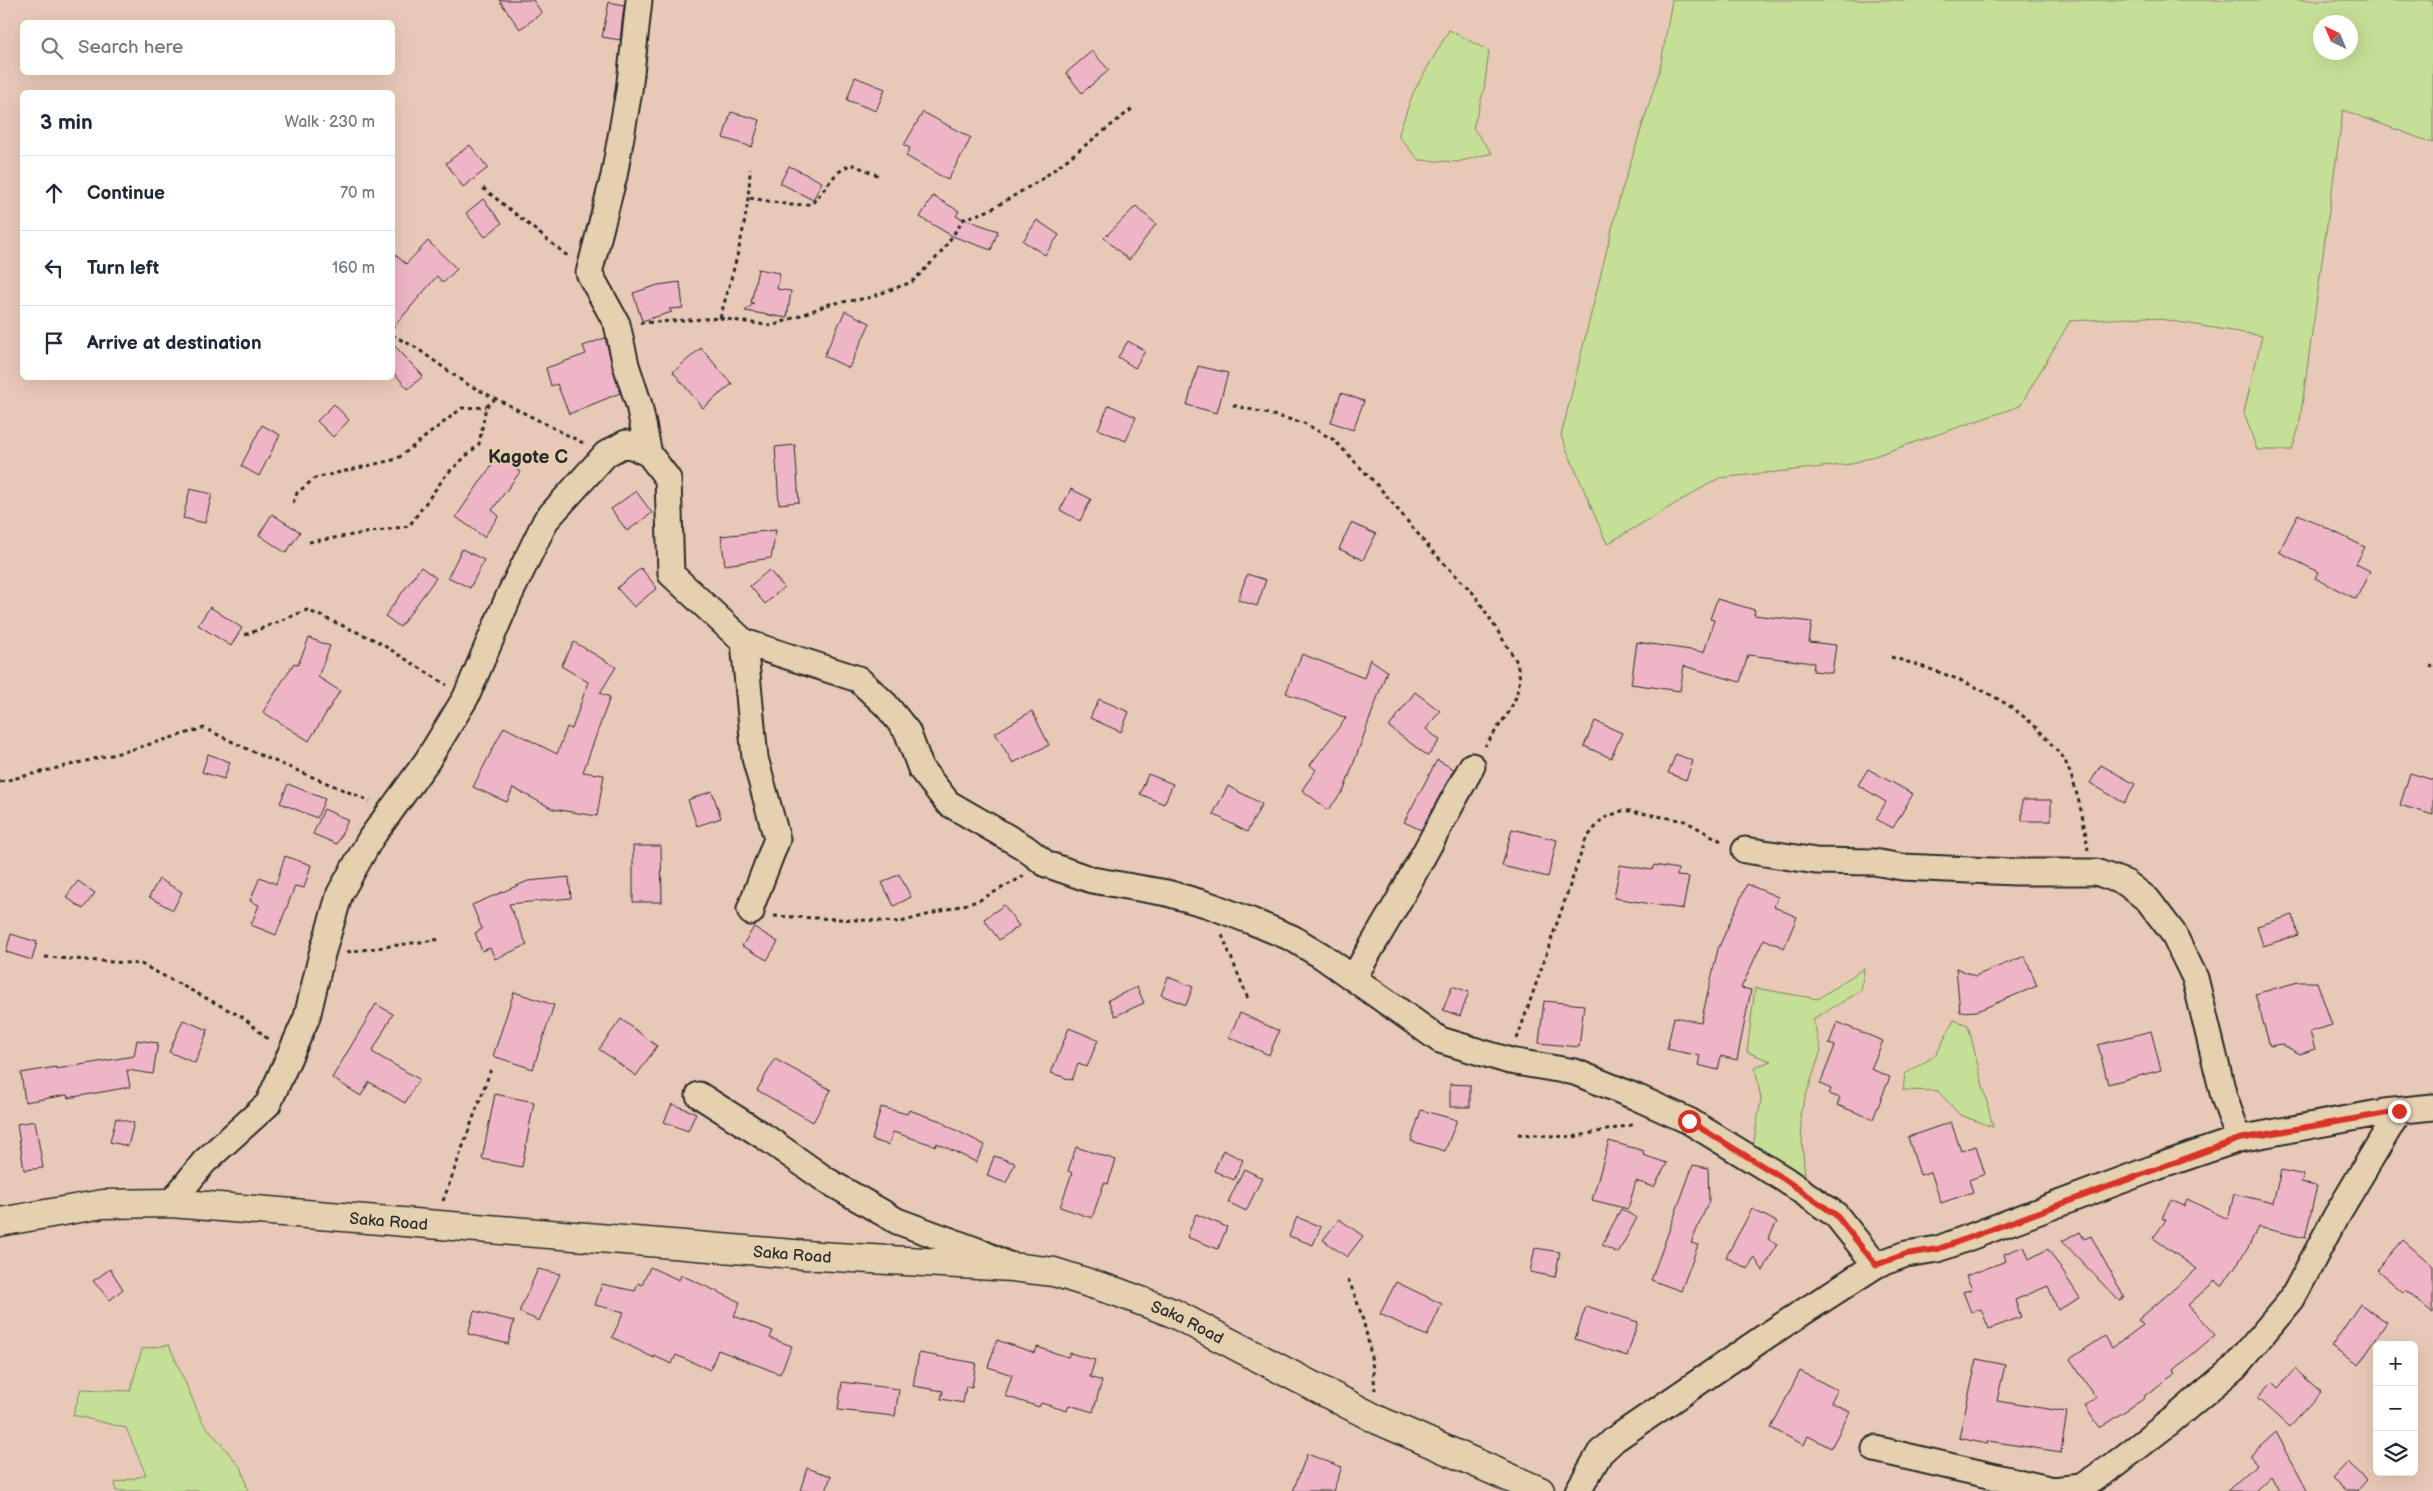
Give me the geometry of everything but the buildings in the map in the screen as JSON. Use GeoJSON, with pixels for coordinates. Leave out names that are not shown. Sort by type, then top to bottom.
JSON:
{"type":"FeatureCollection","features":[{"type":"Feature","properties":{"kind":"main road","name":"Saka Road"},"geometry":{"type":"LineString","coordinates":[[0,1222],[103,1204],[172,1203],[436,1223],[818,1256],[1012,1267],[1054,1272],[1174,1313],[1378,1420],[1540,1491]]}},
{"type":"Feature","properties":{"kind":"street"},"geometry":{"type":"LineString","coordinates":[[639,0],[629,91],[614,176],[590,273],[617,324],[626,365],[639,405],[649,454],[668,479],[672,574],[744,642],[858,679],[886,705],[907,731],[921,769],[948,803],[1024,847],[1046,864],[1092,880],[1167,892],[1209,905],[1292,938],[1354,977],[1440,1040],[1510,1061],[1575,1072],[1594,1078],[1689,1121],[1784,1179],[1836,1215],[1876,1265]]}},
{"type":"Feature","properties":{"kind":"street"},"geometry":{"type":"LineString","coordinates":[[172,1203],[204,1162],[268,1104],[290,1059],[307,1017],[322,954],[340,893],[371,838],[427,760],[466,697],[509,596],[546,520],[606,454],[626,444],[649,454]]}},
{"type":"Feature","properties":{"kind":"street"},"geometry":{"type":"LineString","coordinates":[[744,642],[755,758],[776,839],[750,909],[751,912]]}},
{"type":"Feature","properties":{"kind":"street"},"geometry":{"type":"LineString","coordinates":[[1354,977],[1399,900],[1472,766]]}},
{"type":"Feature","properties":{"kind":"street"},"geometry":{"type":"LineString","coordinates":[[1745,850],[1816,861],[1874,862],[1902,867],[2015,872],[2096,872],[2126,883],[2148,900],[2173,933],[2196,978],[2224,1097],[2239,1139]]}},
{"type":"Feature","properties":{"kind":"street"},"geometry":{"type":"LineString","coordinates":[[699,1096],[768,1139],[826,1180],[897,1222],[978,1251],[1012,1267]]}},
{"type":"Feature","properties":{"kind":"street"},"geometry":{"type":"LineString","coordinates":[[1578,1491],[1600,1453],[1615,1439],[1769,1334],[1876,1265],[1906,1254],[1938,1249],[2239,1139],[2399,1111],[2433,1107]]}},
{"type":"Feature","properties":{"kind":"street"},"geometry":{"type":"LineString","coordinates":[[1875,1449],[2053,1490],[2081,1487],[2114,1466],[2235,1367],[2267,1331],[2292,1299],[2335,1218],[2399,1111]]}},
{"type":"Feature","properties":{"kind":"path"},"geometry":{"type":"LineString","coordinates":[[617,324],[720,318],[772,326],[830,304],[868,298],[912,282],[940,254],[964,218],[990,210],[1042,179],[1132,109]]}},
{"type":"Feature","properties":{"kind":"path"},"geometry":{"type":"LineString","coordinates":[[750,198],[791,204],[812,204],[837,173],[850,164],[880,176]]}},
{"type":"Feature","properties":{"kind":"path"},"geometry":{"type":"LineString","coordinates":[[720,318],[741,244],[750,198],[750,169]]}},
{"type":"Feature","properties":{"kind":"path"},"geometry":{"type":"LineString","coordinates":[[483,188],[590,273]]}},
{"type":"Feature","properties":{"kind":"path"},"geometry":{"type":"LineString","coordinates":[[395,337],[415,348],[465,383],[606,454]]}},
{"type":"Feature","properties":{"kind":"path"},"geometry":{"type":"LineString","coordinates":[[310,542],[408,526],[446,475],[479,444],[486,407],[495,399]]}},
{"type":"Feature","properties":{"kind":"path"},"geometry":{"type":"LineString","coordinates":[[1233,405],[1304,423],[1334,440],[1379,487],[1433,552],[1480,603],[1517,662],[1520,679],[1516,697],[1509,712],[1472,766]]}},
{"type":"Feature","properties":{"kind":"path"},"geometry":{"type":"LineString","coordinates":[[292,503],[297,494],[315,478],[396,459],[462,408],[486,407]]}},
{"type":"Feature","properties":{"kind":"path"},"geometry":{"type":"LineString","coordinates":[[245,635],[307,610],[375,640],[466,697]]}},
{"type":"Feature","properties":{"kind":"path"},"geometry":{"type":"LineString","coordinates":[[1891,657],[1932,669],[1988,692],[2031,720],[2065,760],[2086,826],[2089,853],[2096,872]]}},
{"type":"Feature","properties":{"kind":"path"},"geometry":{"type":"LineString","coordinates":[[0,782],[127,751],[204,728],[260,755],[376,803]]}},
{"type":"Feature","properties":{"kind":"path"},"geometry":{"type":"LineString","coordinates":[[1510,1061],[1586,839],[1602,819],[1624,810],[1685,821],[1722,842],[1745,850]]}},
{"type":"Feature","properties":{"kind":"path"},"geometry":{"type":"LineString","coordinates":[[751,912],[829,920],[901,922],[978,902],[1046,864]]}},
{"type":"Feature","properties":{"kind":"path"},"geometry":{"type":"LineString","coordinates":[[1209,905],[1249,1001]]}},
{"type":"Feature","properties":{"kind":"path"},"geometry":{"type":"LineString","coordinates":[[322,954],[442,938]]}},
{"type":"Feature","properties":{"kind":"path"},"geometry":{"type":"LineString","coordinates":[[45,957],[142,964],[244,1018],[290,1059]]}},
{"type":"Feature","properties":{"kind":"path"},"geometry":{"type":"LineString","coordinates":[[436,1223],[491,1069]]}},
{"type":"Feature","properties":{"kind":"path"},"geometry":{"type":"LineString","coordinates":[[1518,1134],[1573,1137],[1640,1124]]}},
{"type":"Feature","properties":{"kind":"path"},"geometry":{"type":"LineString","coordinates":[[1348,1279],[1359,1304],[1372,1355],[1378,1420]]}},
{"type":"Feature","properties":{"kind":"green space"},"geometry":{"type":"Polygon","coordinates":[[[1672,0],[2433,0],[2433,143],[2343,110],[2299,427],[2292,450],[2257,450],[2244,412],[2262,336],[2148,317],[2070,321],[2020,406],[1851,464],[1719,478],[1607,544],[1561,436],[1620,196],[1660,69],[1672,0]]]}},
{"type":"Feature","properties":{"kind":"green space"},"geometry":{"type":"Polygon","coordinates":[[[1449,30],[1489,51],[1484,90],[1473,128],[1492,153],[1458,162],[1419,160],[1398,136],[1413,93],[1449,30]]]}},
{"type":"Feature","properties":{"kind":"green space"},"geometry":{"type":"Polygon","coordinates":[[[1864,968],[1861,991],[1813,1019],[1821,1050],[1800,1114],[1806,1190],[1752,1153],[1761,1099],[1755,1067],[1771,1061],[1747,1052],[1755,988],[1818,999],[1864,968]]]}},
{"type":"Feature","properties":{"kind":"green space"},"geometry":{"type":"Polygon","coordinates":[[[1954,1020],[1968,1025],[1993,1127],[1960,1115],[1938,1091],[1903,1090],[1905,1074],[1936,1055],[1954,1020]]]}},
{"type":"Feature","properties":{"kind":"green space"},"geometry":{"type":"Polygon","coordinates":[[[169,1345],[202,1421],[242,1469],[248,1491],[116,1491],[115,1483],[146,1475],[126,1428],[73,1415],[81,1389],[130,1391],[142,1349],[169,1345]]]}},
{"type":"Feature","properties":{"kind":"district","name":"Kagote C"},"geometry":{"type":"Point","coordinates":[528,456]}},
{"type":"Feature","properties":{"kind":"route"},"geometry":{"type":"LineString","coordinates":[[1689,1121],[1784,1179],[1836,1215],[1876,1265],[1906,1254],[1938,1249],[2157,1167],[2239,1139],[2384,1112],[2399,1111]]}}]}
